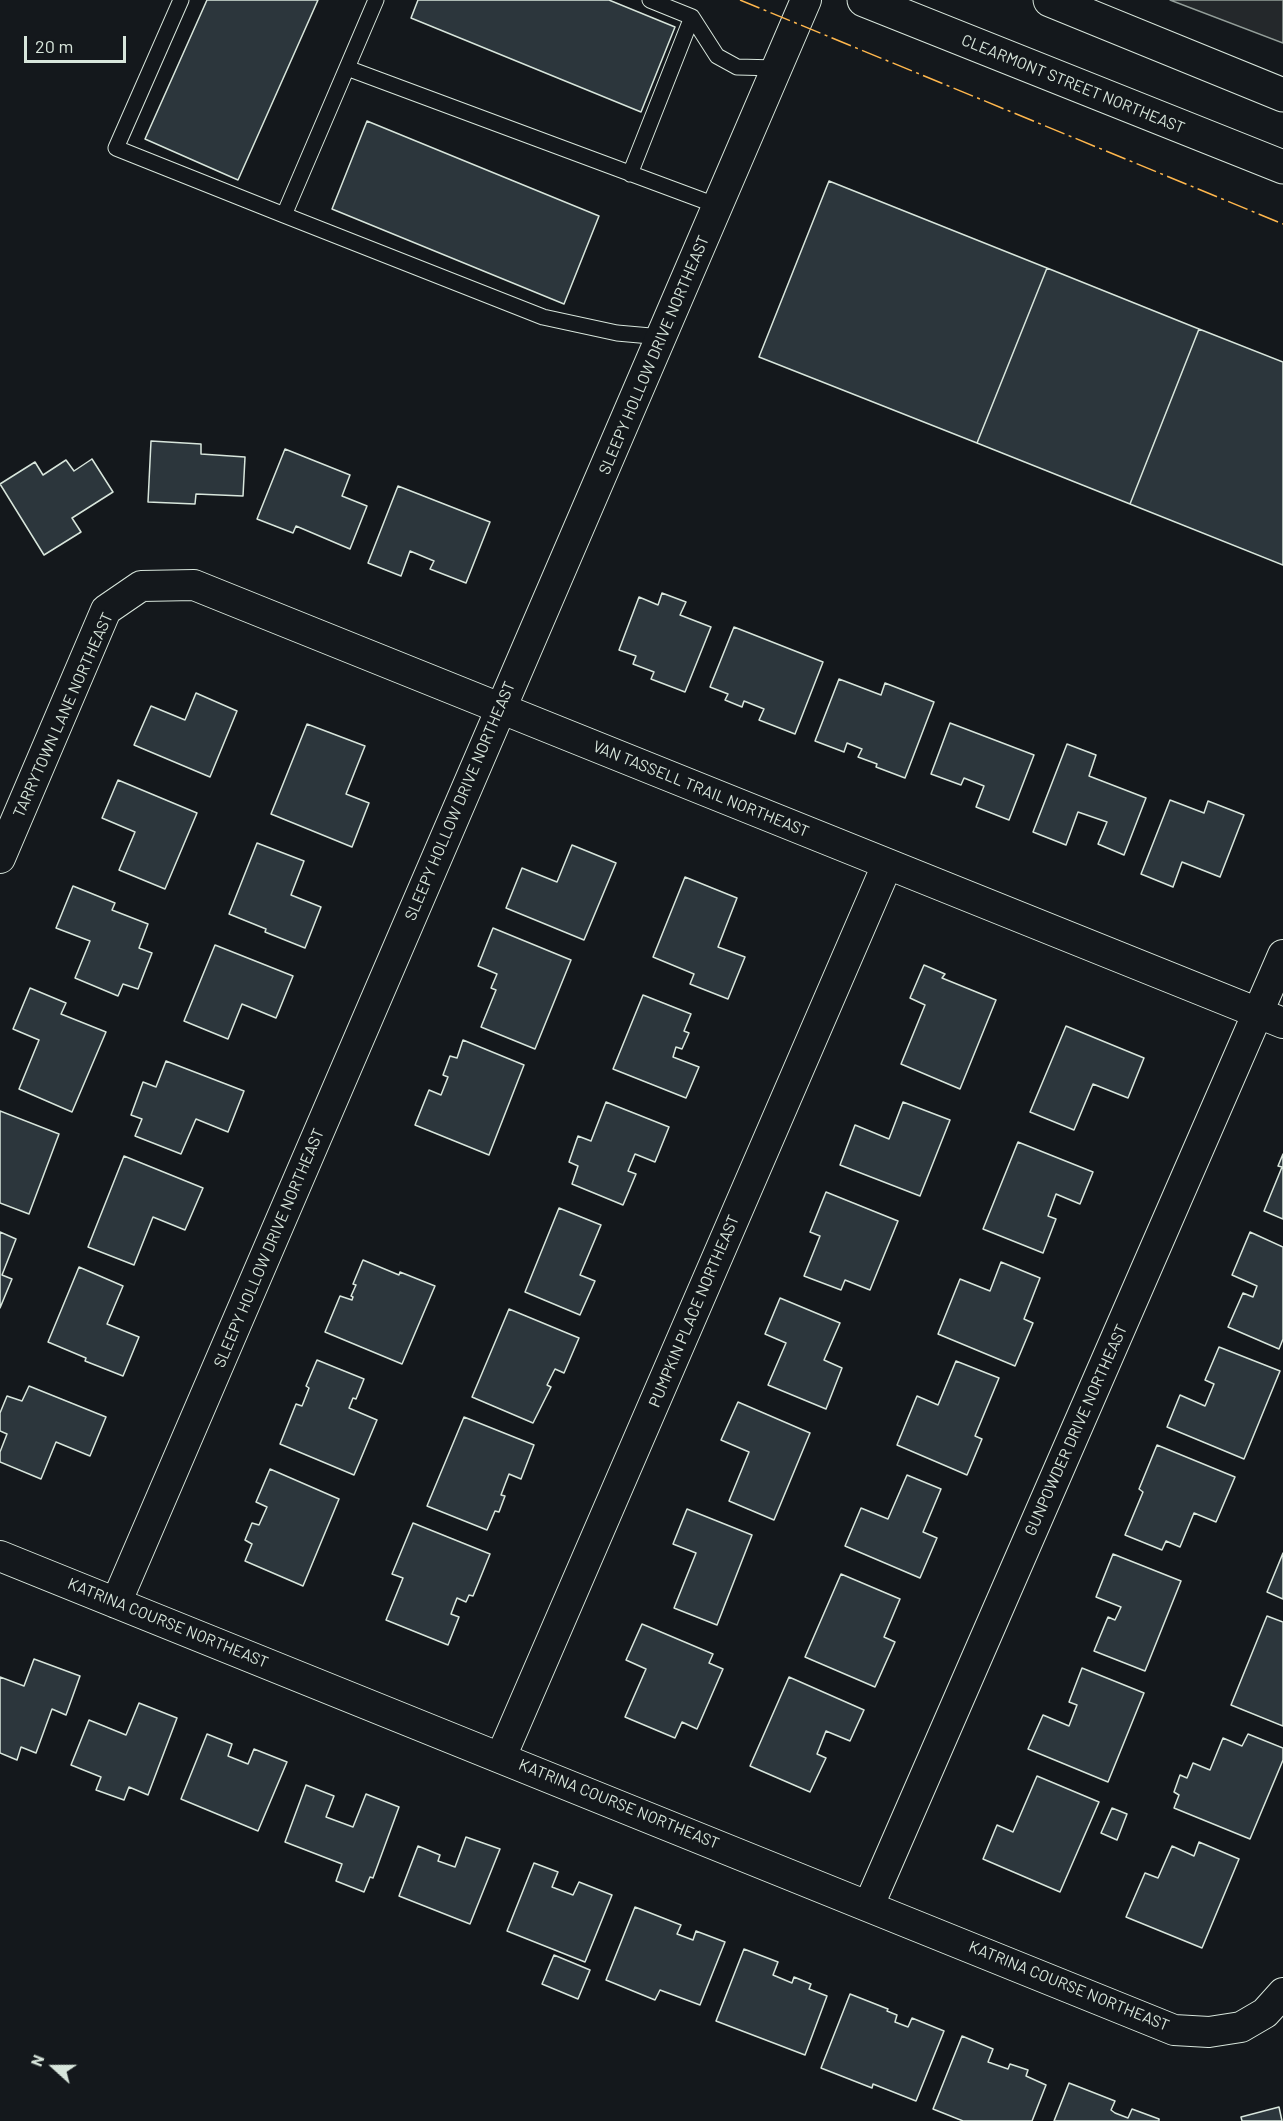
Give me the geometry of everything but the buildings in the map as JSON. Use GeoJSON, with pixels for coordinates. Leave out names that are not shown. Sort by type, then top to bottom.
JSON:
{"type":"FeatureCollection","features":[{"type":"Feature","properties":{"kind":"street","name":"SLEEPY HOLLOW DRIVE NORTHEAST"},"geometry":{"type":"LineString","coordinates":[[116,1603],[807,0]]}},
{"type":"Feature","properties":{"kind":"street","name":"CLEARMONT STREET NORTHEAST"},"geometry":{"type":"LineString","coordinates":[[864,0],[1283,167]]}},
{"type":"Feature","properties":{"kind":"street"},"geometry":{"type":"LineString","coordinates":[[1050,0],[1283,95]]}},
{"type":"Feature","properties":{"kind":"street","name":"VAN TASSELL TRAIL NORTHEAST"},"geometry":{"type":"LineString","coordinates":[[141,585],[194,585],[1270,1018]]}},
{"type":"Feature","properties":{"kind":"street","name":"TARRYTOWN LANE NORTHEAST"},"geometry":{"type":"LineString","coordinates":[[0,858],[106,610],[141,585]]}},
{"type":"Feature","properties":{"kind":"street","name":"PUMPKIN PLACE NORTHEAST"},"geometry":{"type":"LineString","coordinates":[[501,1756],[887,865]]}},
{"type":"Feature","properties":{"kind":"street","name":"GUNPOWDER DRIVE NORTHEAST"},"geometry":{"type":"LineString","coordinates":[[869,1905],[1270,1018],[1283,955]]}},
{"type":"Feature","properties":{"kind":"street","name":"KATRINA COURSE NORTHEAST"},"geometry":{"type":"LineString","coordinates":[[0,1556],[501,1756],[1174,2030],[1209,2032],[1241,2027],[1265,2013],[1283,1993]]}},
{"type":"Feature","properties":{"kind":"lane"},"geometry":{"type":"LineString","coordinates":[[181,0],[116,148],[543,317],[617,333],[662,337]]}},
{"type":"Feature","properties":{"kind":"lane"},"geometry":{"type":"LineString","coordinates":[[284,215],[375,0]]}},
{"type":"Feature","properties":{"kind":"lane"},"geometry":{"type":"LineString","coordinates":[[650,0],[692,17],[717,56],[737,67],[777,68]]}},
{"type":"Feature","properties":{"kind":"lane"},"geometry":{"type":"LineString","coordinates":[[630,174],[692,17]]}},
{"type":"Feature","properties":{"kind":"lane"},"geometry":{"type":"LineString","coordinates":[[347,68],[718,206]]}},
{"type":"Feature","properties":{"kind":"shaded area"},"geometry":{"type":"Polygon","coordinates":[[[1170,0],[1283,0],[1283,43],[1170,0]]]}},
{"type":"Feature","properties":{"kind":"power"},"geometry":{"type":"LineString","coordinates":[[740,0],[1283,224]]}}]}
